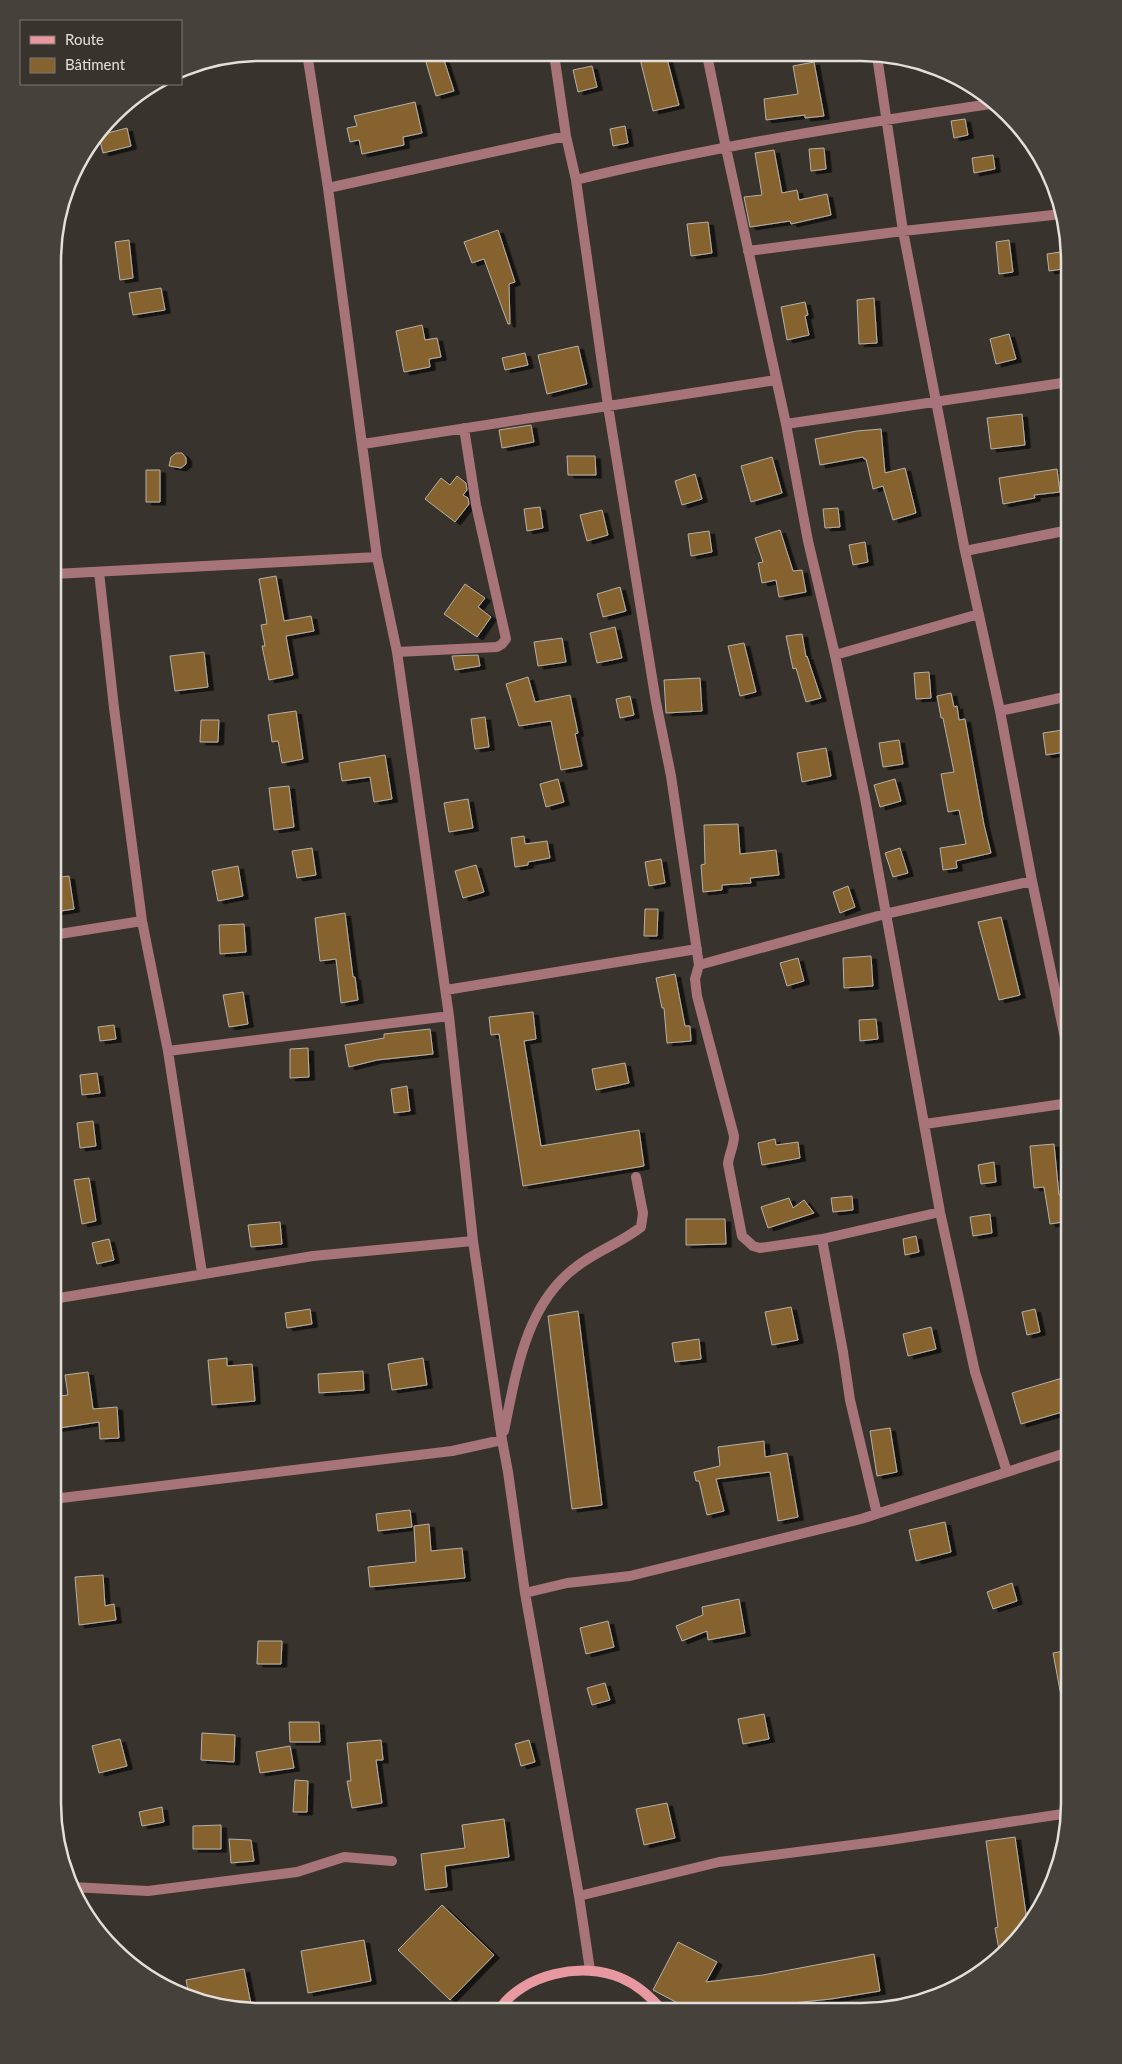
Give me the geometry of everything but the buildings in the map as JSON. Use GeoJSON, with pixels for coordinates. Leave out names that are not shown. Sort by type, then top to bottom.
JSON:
{"type":"FeatureCollection","features":[{"type":"Feature","properties":{"kind":"street"},"geometry":{"type":"LineString","coordinates":[[308,61],[328,188],[377,557],[397,652],[446,990],[473,1242],[502,1440],[525,1593],[579,1896],[590,1970]]}},
{"type":"Feature","properties":{"kind":"street"},"geometry":{"type":"LineString","coordinates":[[555,61],[566,136],[576,180],[608,406],[656,702],[671,776],[699,965],[695,979],[697,996],[734,1136],[734,1146],[729,1156],[728,1164],[742,1236],[753,1246],[760,1248],[822,1239],[940,1212]]}},
{"type":"Feature","properties":{"kind":"street"},"geometry":{"type":"LineString","coordinates":[[709,61],[726,148],[786,424],[808,542],[835,655],[864,798],[940,1212],[975,1372],[1007,1472]]}},
{"type":"Feature","properties":{"kind":"street"},"geometry":{"type":"LineString","coordinates":[[878,62],[903,231],[965,550],[1000,711],[1032,881],[1061,1019]]}},
{"type":"Feature","properties":{"kind":"street"},"geometry":{"type":"LineString","coordinates":[[576,180],[651,162],[726,148],[985,105]]}},
{"type":"Feature","properties":{"kind":"street"},"geometry":{"type":"LineString","coordinates":[[328,188],[566,136]]}},
{"type":"Feature","properties":{"kind":"street"},"geometry":{"type":"LineString","coordinates":[[748,251],[903,231],[1055,215]]}},
{"type":"Feature","properties":{"kind":"street"},"geometry":{"type":"LineString","coordinates":[[363,444],[776,380]]}},
{"type":"Feature","properties":{"kind":"street"},"geometry":{"type":"LineString","coordinates":[[786,424],[1061,383]]}},
{"type":"Feature","properties":{"kind":"street"},"geometry":{"type":"LineString","coordinates":[[397,652],[497,647],[506,639],[476,505],[464,428]]}},
{"type":"Feature","properties":{"kind":"street"},"geometry":{"type":"LineString","coordinates":[[965,550],[1061,532]]}},
{"type":"Feature","properties":{"kind":"street"},"geometry":{"type":"LineString","coordinates":[[61,574],[377,557]]}},
{"type":"Feature","properties":{"kind":"street"},"geometry":{"type":"LineString","coordinates":[[99,572],[114,708],[142,921],[168,1052],[202,1273]]}},
{"type":"Feature","properties":{"kind":"street"},"geometry":{"type":"LineString","coordinates":[[835,655],[979,614]]}},
{"type":"Feature","properties":{"kind":"street"},"geometry":{"type":"LineString","coordinates":[[1000,711],[1061,698]]}},
{"type":"Feature","properties":{"kind":"street"},"geometry":{"type":"LineString","coordinates":[[699,965],[885,914],[1032,881]]}},
{"type":"Feature","properties":{"kind":"street"},"geometry":{"type":"LineString","coordinates":[[61,934],[142,921]]}},
{"type":"Feature","properties":{"kind":"street"},"geometry":{"type":"LineString","coordinates":[[446,990],[696,950]]}},
{"type":"Feature","properties":{"kind":"street"},"geometry":{"type":"LineString","coordinates":[[168,1052],[449,1016]]}},
{"type":"Feature","properties":{"kind":"street"},"geometry":{"type":"LineString","coordinates":[[925,1124],[1061,1104]]}},
{"type":"Feature","properties":{"kind":"street"},"geometry":{"type":"LineString","coordinates":[[502,1440],[521,1352],[554,1286],[577,1266],[615,1245],[641,1226],[643,1213],[636,1177]]}},
{"type":"Feature","properties":{"kind":"street"},"geometry":{"type":"LineString","coordinates":[[822,1239],[850,1400],[877,1514]]}},
{"type":"Feature","properties":{"kind":"street"},"geometry":{"type":"LineString","coordinates":[[61,1298],[313,1256],[473,1242]]}},
{"type":"Feature","properties":{"kind":"street"},"geometry":{"type":"LineString","coordinates":[[61,1499],[452,1451],[502,1440]]}},
{"type":"Feature","properties":{"kind":"street"},"geometry":{"type":"LineString","coordinates":[[525,1593],[567,1583],[630,1576],[877,1514],[1061,1455]]}},
{"type":"Feature","properties":{"kind":"street"},"geometry":{"type":"LineString","coordinates":[[579,1896],[719,1862],[883,1841],[1060,1814]]}},
{"type":"Feature","properties":{"kind":"street"},"geometry":{"type":"LineString","coordinates":[[80,1887],[148,1891],[297,1872],[344,1857],[392,1861]]}},
{"type":"Feature","properties":{"kind":"street"},"geometry":{"type":"LineString","coordinates":[[504,2003],[527,1984],[557,1972],[590,1970],[620,1977],[647,1993],[656,2003]]}}]}
